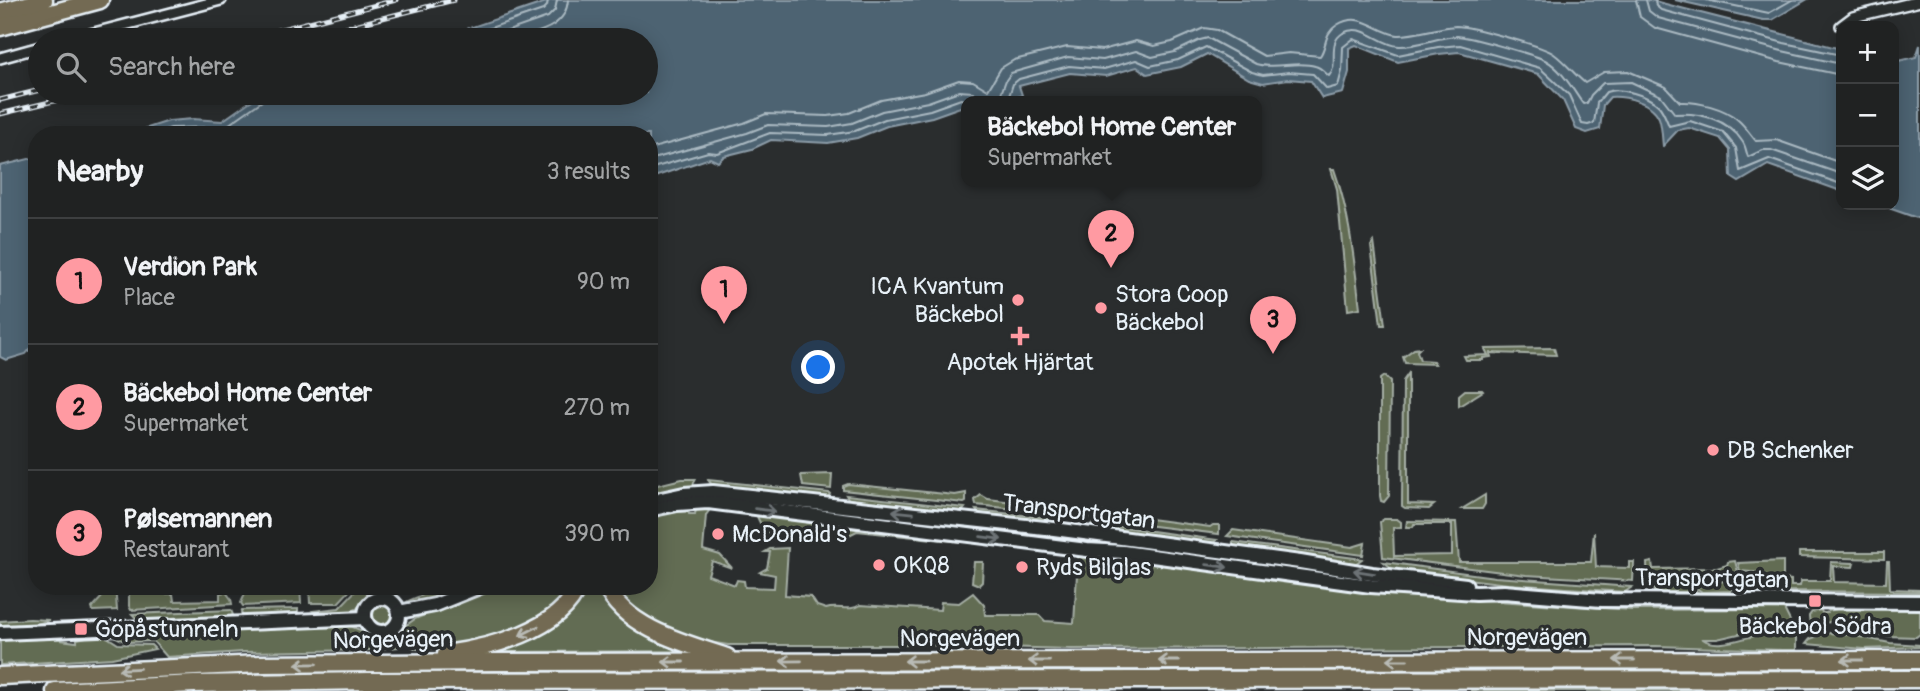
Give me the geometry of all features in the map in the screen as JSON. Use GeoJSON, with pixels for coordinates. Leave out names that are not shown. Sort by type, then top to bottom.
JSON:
{"type":"FeatureCollection","features":[{"type":"Feature","properties":{"kind":"highway"},"geometry":{"type":"LineString","coordinates":[[0,12],[44,0]]}},
{"type":"Feature","properties":{"kind":"highway"},"geometry":{"type":"LineString","coordinates":[[0,27],[100,0]]}},
{"type":"Feature","properties":{"kind":"highway"},"geometry":{"type":"LineString","coordinates":[[351,663],[489,647],[523,635],[549,620],[573,595]]}},
{"type":"Feature","properties":{"kind":"highway"},"geometry":{"type":"LineString","coordinates":[[612,595],[617,604],[650,629],[741,662]]}},
{"type":"Feature","properties":{"kind":"highway","name":"Norgevägen"},"geometry":{"type":"LineString","coordinates":[[0,676],[208,666],[351,663],[1920,660]]}},
{"type":"Feature","properties":{"kind":"highway","name":"Norgevägen"},"geometry":{"type":"LineString","coordinates":[[55,691],[194,684],[368,681],[1920,679]]}},
{"type":"Feature","properties":{"kind":"street"},"geometry":{"type":"LineString","coordinates":[[113,28],[221,0]]}},
{"type":"Feature","properties":{"kind":"street"},"geometry":{"type":"LineString","coordinates":[[1848,21],[1853,17],[1920,1]]}},
{"type":"Feature","properties":{"kind":"street"},"geometry":{"type":"LineString","coordinates":[[0,58],[28,50]]}},
{"type":"Feature","properties":{"kind":"street","name":"Transportgatan"},"geometry":{"type":"LineString","coordinates":[[658,501],[684,494],[727,493],[1153,542],[1504,592]]}},
{"type":"Feature","properties":{"kind":"street","name":"Transportgatan"},"geometry":{"type":"LineString","coordinates":[[658,508],[708,502],[1122,552],[1371,586],[1602,600],[1920,602]]}},
{"type":"Feature","properties":{"kind":"street"},"geometry":{"type":"LineString","coordinates":[[399,612],[435,605],[460,595]]}},
{"type":"Feature","properties":{"kind":"street"},"geometry":{"type":"LineString","coordinates":[[380,598],[394,603],[399,612],[396,624],[384,632],[375,631],[365,618],[368,605],[380,598]]}},
{"type":"Feature","properties":{"kind":"street"},"geometry":{"type":"LineString","coordinates":[[0,633],[365,618]]}},
{"type":"Feature","properties":{"kind":"green space"},"geometry":{"type":"Polygon","coordinates":[[[1331,169],[1334,169],[1348,220],[1360,308],[1348,310],[1337,189],[1331,169]]]}},
{"type":"Feature","properties":{"kind":"green space"},"geometry":{"type":"Polygon","coordinates":[[[1374,242],[1385,325],[1381,325],[1371,246],[1374,242]]]}},
{"type":"Feature","properties":{"kind":"green space"},"geometry":{"type":"Polygon","coordinates":[[[1420,348],[1417,351],[1420,360],[1433,361],[1435,364],[1405,363],[1403,357],[1420,348]]]}},
{"type":"Feature","properties":{"kind":"green space"},"geometry":{"type":"Polygon","coordinates":[[[1554,348],[1556,355],[1490,353],[1491,357],[1483,360],[1466,360],[1464,356],[1488,355],[1485,349],[1554,348]]]}},
{"type":"Feature","properties":{"kind":"green space"},"geometry":{"type":"Polygon","coordinates":[[[807,359],[815,370],[830,379],[809,379],[805,366],[807,359]]]}},
{"type":"Feature","properties":{"kind":"green space"},"geometry":{"type":"Polygon","coordinates":[[[1408,374],[1408,504],[1434,505],[1429,509],[1402,506],[1403,381],[1408,374]]]}},
{"type":"Feature","properties":{"kind":"green space"},"geometry":{"type":"Polygon","coordinates":[[[1384,376],[1390,382],[1389,496],[1384,502],[1380,496],[1380,379],[1384,376]]]}},
{"type":"Feature","properties":{"kind":"green space"},"geometry":{"type":"Polygon","coordinates":[[[1465,390],[1483,391],[1459,406],[1459,395],[1465,390]]]}},
{"type":"Feature","properties":{"kind":"green space"},"geometry":{"type":"Polygon","coordinates":[[[832,474],[831,489],[803,486],[801,475],[832,474]]]}},
{"type":"Feature","properties":{"kind":"green space"},"geometry":{"type":"Polygon","coordinates":[[[682,479],[696,479],[691,488],[658,495],[658,485],[682,479]]]}},
{"type":"Feature","properties":{"kind":"green space"},"geometry":{"type":"Polygon","coordinates":[[[708,480],[830,494],[827,499],[714,487],[708,480]]]}},
{"type":"Feature","properties":{"kind":"green space"},"geometry":{"type":"Polygon","coordinates":[[[848,484],[955,495],[966,493],[966,502],[843,490],[843,486],[848,484]]]}},
{"type":"Feature","properties":{"kind":"green space"},"geometry":{"type":"Polygon","coordinates":[[[846,495],[965,508],[960,514],[855,503],[846,495]]]}},
{"type":"Feature","properties":{"kind":"green space"},"geometry":{"type":"Polygon","coordinates":[[[981,495],[988,499],[1047,506],[1047,512],[976,505],[975,500],[981,495]]]}},
{"type":"Feature","properties":{"kind":"green space"},"geometry":{"type":"Polygon","coordinates":[[[1485,495],[1482,509],[1462,509],[1485,495]]]}},
{"type":"Feature","properties":{"kind":"green space"},"geometry":{"type":"Polygon","coordinates":[[[1051,506],[1092,511],[1089,518],[1053,514],[1050,512],[1051,506]]]}},
{"type":"Feature","properties":{"kind":"green space"},"geometry":{"type":"Polygon","coordinates":[[[688,509],[689,514],[695,514],[696,509],[709,509],[703,550],[720,555],[732,568],[712,561],[708,575],[735,585],[737,580],[744,581],[745,587],[774,588],[775,575],[760,572],[767,568],[770,552],[765,552],[788,548],[785,595],[811,597],[817,606],[826,609],[860,605],[940,610],[941,602],[959,603],[973,593],[984,605],[985,615],[1039,615],[1045,621],[1074,623],[1078,558],[1083,555],[1108,562],[1109,565],[1124,564],[1124,567],[1129,568],[1131,562],[1162,563],[1410,595],[1632,610],[1784,609],[1793,627],[1778,625],[1717,639],[1703,639],[1724,643],[1768,633],[1793,632],[1796,635],[1796,650],[1656,646],[1071,649],[921,645],[728,645],[696,640],[656,624],[621,595],[658,595],[658,512],[688,509]]]}},
{"type":"Feature","properties":{"kind":"green space"},"geometry":{"type":"Polygon","coordinates":[[[976,510],[1048,518],[1047,524],[981,517],[976,510]]]}},
{"type":"Feature","properties":{"kind":"green space"},"geometry":{"type":"Polygon","coordinates":[[[848,511],[957,523],[957,526],[848,515],[848,511]]]}},
{"type":"Feature","properties":{"kind":"green space"},"geometry":{"type":"Polygon","coordinates":[[[1098,512],[1210,527],[1219,525],[1219,534],[1096,519],[1098,512]]]}},
{"type":"Feature","properties":{"kind":"green space"},"geometry":{"type":"Polygon","coordinates":[[[756,514],[823,522],[829,533],[819,539],[818,533],[790,531],[789,539],[776,538],[764,530],[756,514]]]}},
{"type":"Feature","properties":{"kind":"green space"},"geometry":{"type":"Polygon","coordinates":[[[1384,519],[1397,519],[1401,522],[1401,527],[1393,528],[1394,556],[1452,555],[1452,524],[1414,524],[1413,527],[1406,527],[1407,521],[1456,522],[1459,562],[1591,562],[1594,532],[1596,567],[1629,568],[1629,562],[1634,562],[1633,581],[1526,575],[1383,557],[1380,522],[1384,519]]]}},
{"type":"Feature","properties":{"kind":"green space"},"geometry":{"type":"Polygon","coordinates":[[[1093,523],[1217,540],[1212,545],[1091,529],[1093,523]]]}},
{"type":"Feature","properties":{"kind":"green space"},"geometry":{"type":"Polygon","coordinates":[[[983,526],[1085,539],[1084,547],[1069,541],[984,531],[983,526]]]}},
{"type":"Feature","properties":{"kind":"green space"},"geometry":{"type":"Polygon","coordinates":[[[843,527],[962,542],[857,531],[843,538],[840,535],[843,527]]]}},
{"type":"Feature","properties":{"kind":"green space"},"geometry":{"type":"Polygon","coordinates":[[[1233,530],[1352,547],[1365,543],[1363,555],[1227,536],[1233,530]]]}},
{"type":"Feature","properties":{"kind":"green space"},"geometry":{"type":"Polygon","coordinates":[[[1091,540],[1206,554],[1205,558],[1090,547],[1091,540]]]}},
{"type":"Feature","properties":{"kind":"green space"},"geometry":{"type":"Polygon","coordinates":[[[1233,542],[1362,559],[1355,564],[1233,548],[1233,542]]]}},
{"type":"Feature","properties":{"kind":"green space"},"geometry":{"type":"Polygon","coordinates":[[[1799,552],[1884,552],[1884,559],[1799,557],[1799,552]]]}},
{"type":"Feature","properties":{"kind":"green space"},"geometry":{"type":"Polygon","coordinates":[[[1735,561],[1738,572],[1688,582],[1648,582],[1647,563],[1652,562],[1653,569],[1717,568],[1735,561]]]}},
{"type":"Feature","properties":{"kind":"green space"},"geometry":{"type":"Polygon","coordinates":[[[1783,561],[1783,579],[1791,580],[1791,586],[1800,586],[1801,581],[1830,581],[1831,562],[1854,563],[1853,567],[1833,566],[1834,582],[1886,583],[1889,562],[1890,589],[1920,592],[1779,591],[1762,573],[1740,571],[1738,563],[1783,561]]]}},
{"type":"Feature","properties":{"kind":"green space"},"geometry":{"type":"Polygon","coordinates":[[[974,562],[983,562],[982,582],[979,585],[972,582],[974,562]]]}},
{"type":"Feature","properties":{"kind":"green space"},"geometry":{"type":"Polygon","coordinates":[[[1384,562],[1495,577],[1632,587],[1625,592],[1508,584],[1394,570],[1384,562]]]}},
{"type":"Feature","properties":{"kind":"green space"},"geometry":{"type":"Polygon","coordinates":[[[1753,576],[1763,580],[1772,591],[1742,591],[1741,577],[1753,576]]]}},
{"type":"Feature","properties":{"kind":"green space"},"geometry":{"type":"Polygon","coordinates":[[[1739,578],[1739,591],[1732,589],[1702,592],[1695,587],[1739,578]]]}},
{"type":"Feature","properties":{"kind":"green space"},"geometry":{"type":"Polygon","coordinates":[[[1654,587],[1690,587],[1698,592],[1657,592],[1654,587]]]}},
{"type":"Feature","properties":{"kind":"green space"},"geometry":{"type":"Polygon","coordinates":[[[104,595],[116,595],[117,610],[93,611],[92,608],[104,595]]]}},
{"type":"Feature","properties":{"kind":"green space"},"geometry":{"type":"Polygon","coordinates":[[[129,595],[173,595],[174,601],[220,600],[220,595],[228,595],[232,604],[131,610],[129,595]]]}},
{"type":"Feature","properties":{"kind":"green space"},"geometry":{"type":"Polygon","coordinates":[[[245,595],[301,595],[301,603],[243,606],[241,603],[245,595]]]}},
{"type":"Feature","properties":{"kind":"green space"},"geometry":{"type":"Polygon","coordinates":[[[310,595],[346,595],[338,603],[310,603],[310,595]]]}},
{"type":"Feature","properties":{"kind":"green space"},"geometry":{"type":"Polygon","coordinates":[[[351,595],[366,595],[362,604],[350,612],[317,614],[313,611],[339,608],[351,595]]]}},
{"type":"Feature","properties":{"kind":"green space"},"geometry":{"type":"Polygon","coordinates":[[[423,595],[445,595],[420,603],[405,603],[423,595]]]}},
{"type":"Feature","properties":{"kind":"green space"},"geometry":{"type":"Polygon","coordinates":[[[471,595],[567,595],[532,625],[450,648],[417,649],[403,642],[398,647],[369,650],[243,652],[167,657],[153,641],[126,642],[114,636],[115,633],[348,625],[377,637],[392,635],[415,619],[471,595]]]}},
{"type":"Feature","properties":{"kind":"green space"},"geometry":{"type":"Polygon","coordinates":[[[581,595],[602,595],[609,604],[697,651],[498,652],[560,617],[581,595]]]}},
{"type":"Feature","properties":{"kind":"green space"},"geometry":{"type":"Polygon","coordinates":[[[381,603],[389,607],[393,615],[389,623],[381,627],[373,623],[369,615],[373,607],[381,603]]]}},
{"type":"Feature","properties":{"kind":"green space"},"geometry":{"type":"Polygon","coordinates":[[[298,609],[298,613],[293,616],[244,617],[241,613],[242,610],[298,609]]]}},
{"type":"Feature","properties":{"kind":"green space"},"geometry":{"type":"Polygon","coordinates":[[[1837,609],[1920,609],[1920,634],[1916,637],[1886,636],[1830,622],[1810,625],[1809,616],[1812,612],[1821,610],[1822,613],[1827,613],[1837,609]]]}},
{"type":"Feature","properties":{"kind":"green space"},"geometry":{"type":"Polygon","coordinates":[[[231,610],[233,615],[229,617],[138,620],[132,614],[231,610]]]}},
{"type":"Feature","properties":{"kind":"green space"},"geometry":{"type":"Polygon","coordinates":[[[49,620],[32,626],[0,628],[0,621],[49,620]]]}},
{"type":"Feature","properties":{"kind":"green space"},"geometry":{"type":"Polygon","coordinates":[[[1826,633],[1920,647],[1864,649],[1806,644],[1810,639],[1826,633]]]}},
{"type":"Feature","properties":{"kind":"green space"},"geometry":{"type":"Polygon","coordinates":[[[104,635],[118,644],[151,645],[155,649],[112,658],[0,665],[0,638],[35,636],[77,642],[77,639],[104,635]]]}},
{"type":"Feature","properties":{"kind":"green space"},"geometry":{"type":"Polygon","coordinates":[[[1697,689],[1765,691],[1470,691],[1697,689]]]}},
{"type":"Feature","properties":{"kind":"water"},"geometry":{"type":"Polygon","coordinates":[[[552,0],[1650,0],[1836,48],[1836,189],[1768,165],[1739,182],[1731,177],[1730,150],[1720,138],[1689,128],[1678,130],[1663,146],[1656,112],[1638,101],[1610,97],[1603,105],[1600,129],[1587,133],[1576,129],[1563,100],[1538,74],[1459,52],[1398,62],[1356,45],[1349,48],[1349,72],[1343,93],[1322,98],[1311,81],[1288,79],[1263,83],[1249,79],[1207,54],[1181,67],[1147,74],[1137,67],[1106,76],[1070,73],[1019,86],[1022,95],[1020,96],[961,96],[961,107],[932,117],[887,126],[857,138],[828,143],[771,140],[752,149],[724,156],[718,162],[710,158],[658,176],[658,126],[154,126],[169,121],[193,119],[222,121],[245,105],[658,105],[658,28],[469,28],[552,0]]]}},
{"type":"Feature","properties":{"kind":"water"},"geometry":{"type":"Polygon","coordinates":[[[1675,0],[1806,0],[1772,20],[1763,20],[1675,0]]]}},
{"type":"Feature","properties":{"kind":"water"},"geometry":{"type":"Polygon","coordinates":[[[1920,45],[1920,219],[1894,210],[1899,210],[1899,61],[1916,57],[1920,45]]]}},
{"type":"Feature","properties":{"kind":"water"},"geometry":{"type":"Polygon","coordinates":[[[28,159],[28,352],[6,360],[0,357],[0,166],[28,159]]]}},
{"type":"Feature","properties":{"kind":"railway"},"geometry":{"type":"LineString","coordinates":[[285,28],[396,0]]}},
{"type":"Feature","properties":{"kind":"railway"},"geometry":{"type":"LineString","coordinates":[[343,28],[454,0]]}},
{"type":"Feature","properties":{"kind":"railway"},"geometry":{"type":"LineString","coordinates":[[0,100],[28,93]]}},
{"type":"Feature","properties":{"kind":"railway"},"geometry":{"type":"LineString","coordinates":[[0,114],[37,105]]}},
{"type":"Feature","properties":{"kind":"place","name":"Bäckebol Home Center"},"geometry":{"type":"Point","coordinates":[1111,268]}},
{"type":"Feature","properties":{"kind":"place","name":"ICA Kvantum Bäckebol"},"geometry":{"type":"Point","coordinates":[1018,300]}},
{"type":"Feature","properties":{"kind":"place","name":"Stora Coop Bäckebol"},"geometry":{"type":"Point","coordinates":[1101,308]}},
{"type":"Feature","properties":{"kind":"place","name":"Verdion Park"},"geometry":{"type":"Point","coordinates":[724,324]}},
{"type":"Feature","properties":{"kind":"place","name":"Apotek Hjärtat"},"geometry":{"type":"Point","coordinates":[1020,336]}},
{"type":"Feature","properties":{"kind":"place","name":"Pølsemannen"},"geometry":{"type":"Point","coordinates":[1273,354]}},
{"type":"Feature","properties":{"kind":"place","name":"DB Schenker"},"geometry":{"type":"Point","coordinates":[1713,450]}},
{"type":"Feature","properties":{"kind":"place","name":"McDonald's"},"geometry":{"type":"Point","coordinates":[718,534]}},
{"type":"Feature","properties":{"kind":"place","name":"OKQ8"},"geometry":{"type":"Point","coordinates":[879,565]}},
{"type":"Feature","properties":{"kind":"place","name":"Ryds Bilglas"},"geometry":{"type":"Point","coordinates":[1022,567]}},
{"type":"Feature","properties":{"kind":"place","name":"Bäckebol Södra"},"geometry":{"type":"Point","coordinates":[1815,601]}},
{"type":"Feature","properties":{"kind":"place","name":"Göpåstunneln"},"geometry":{"type":"Point","coordinates":[81,629]}}]}
